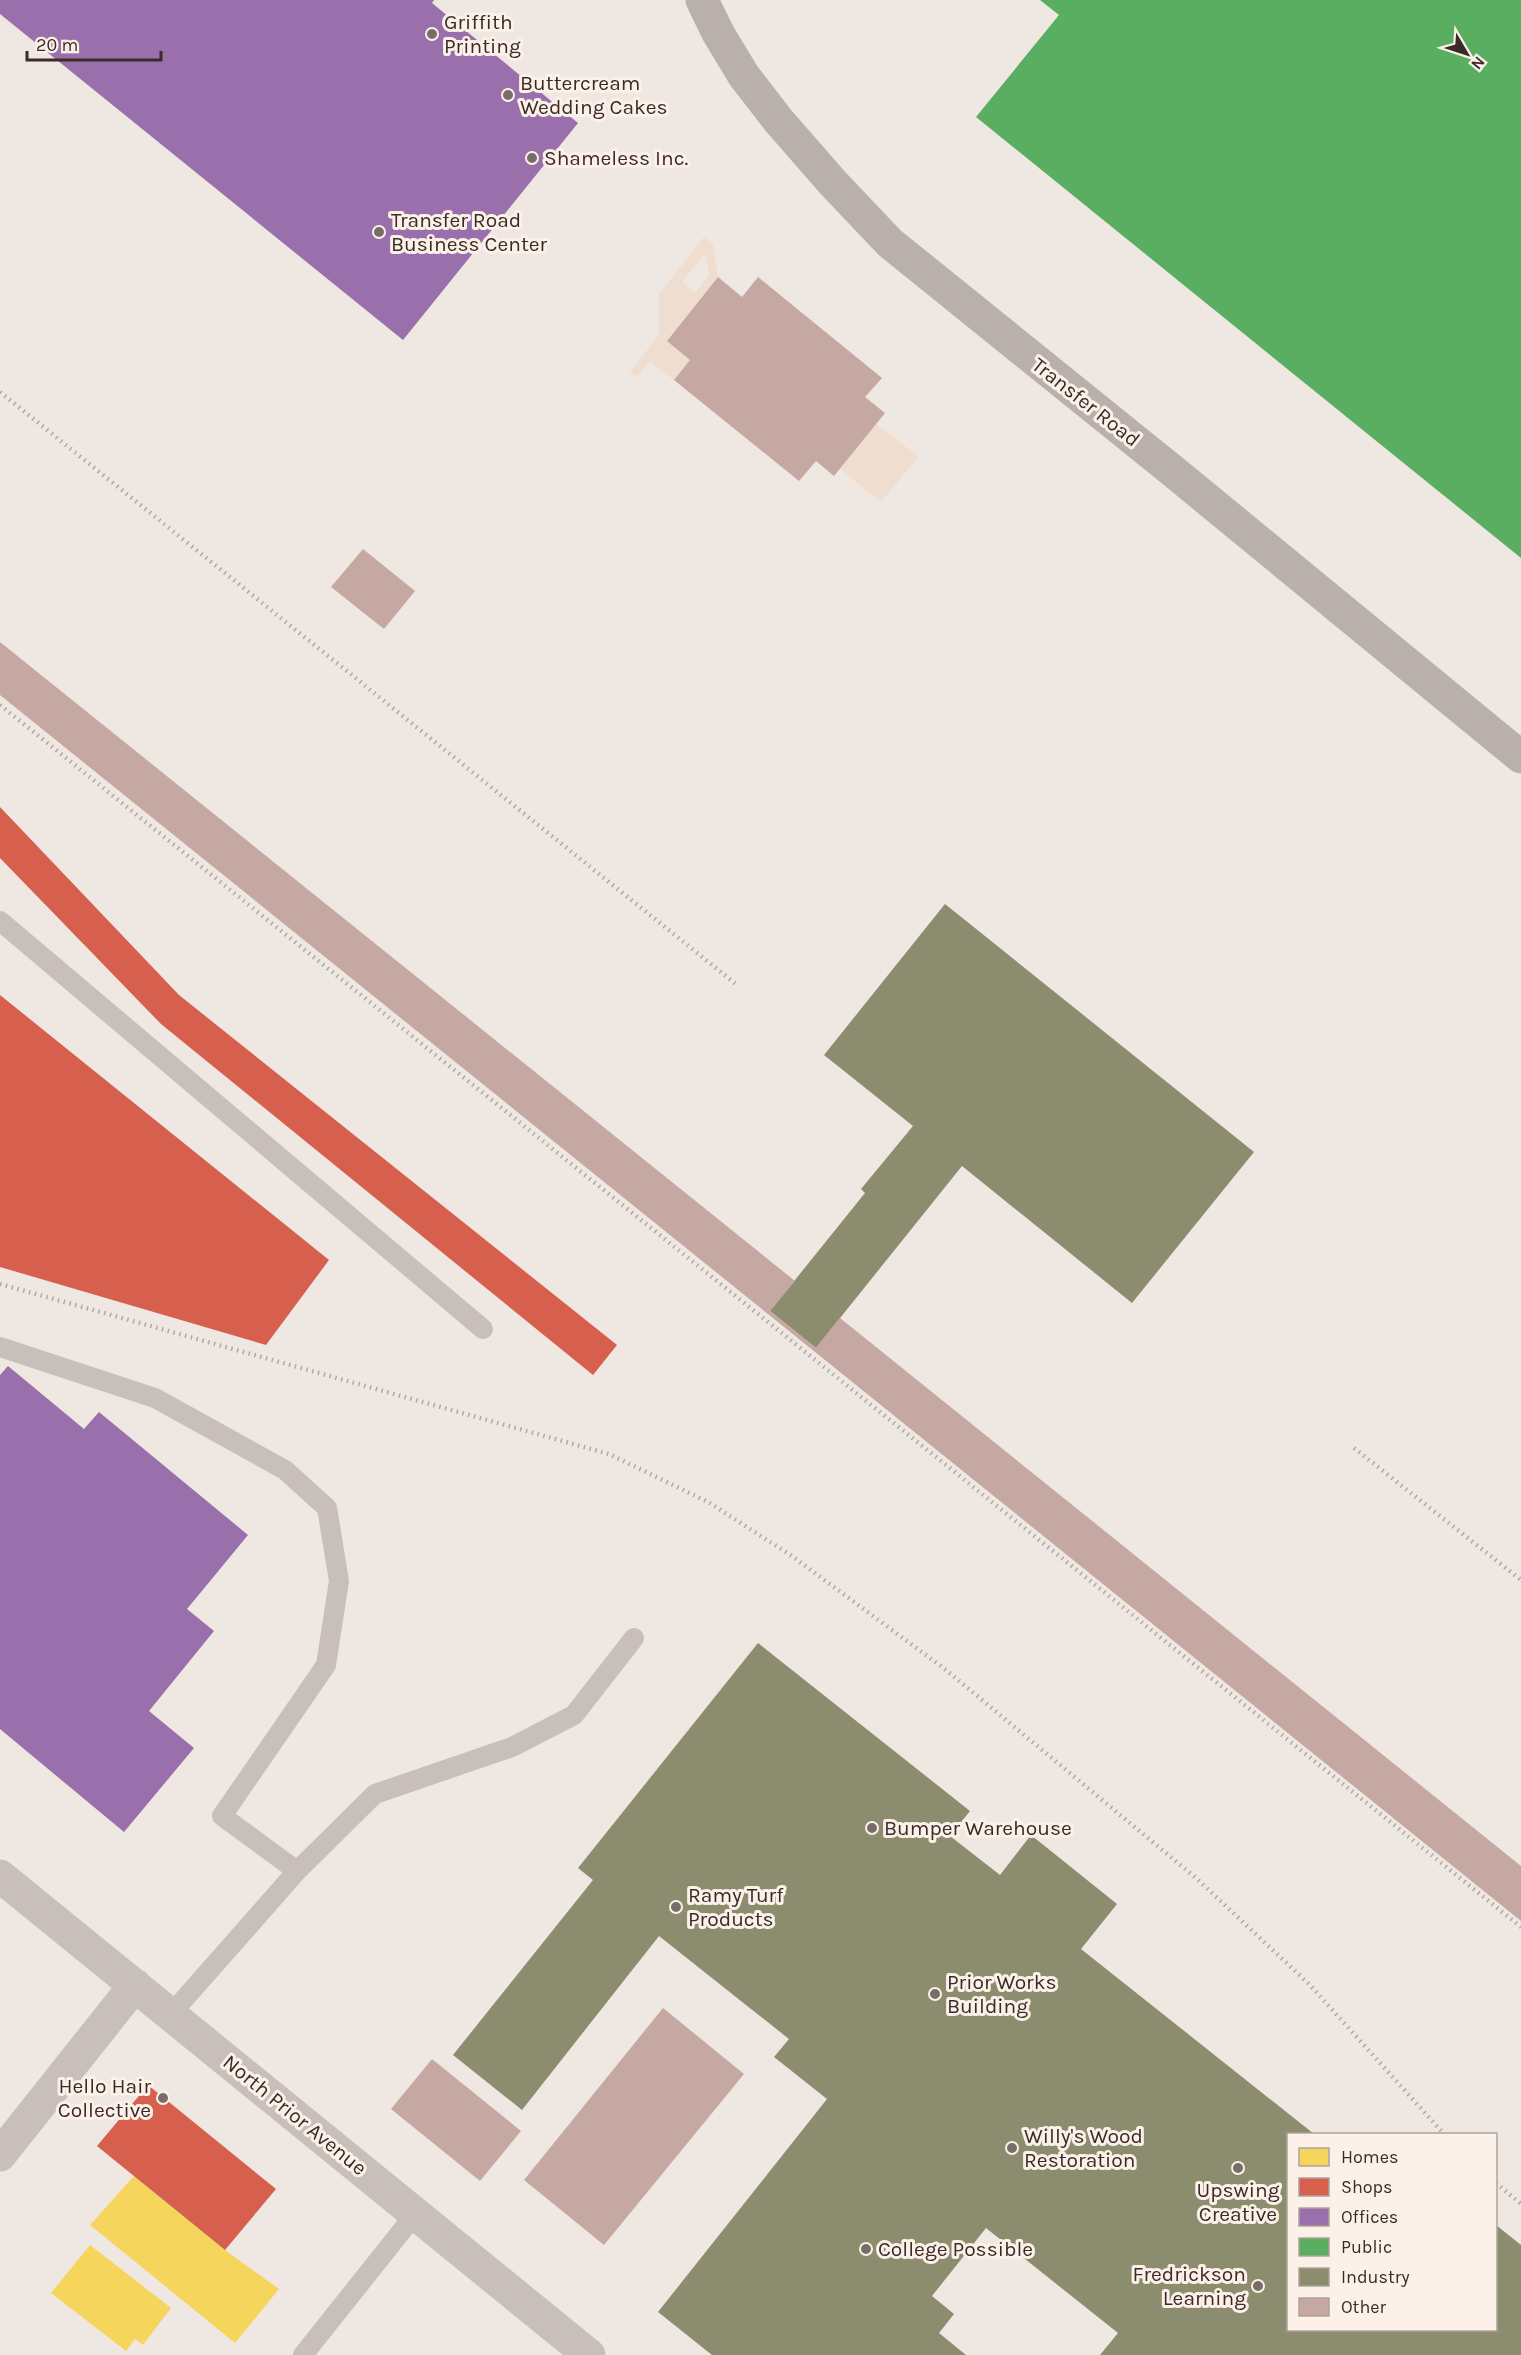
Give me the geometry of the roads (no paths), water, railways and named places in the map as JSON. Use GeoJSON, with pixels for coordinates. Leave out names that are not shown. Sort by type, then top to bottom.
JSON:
{"type":"FeatureCollection","features":[{"type":"Feature","properties":{"kind":"main road","name":"Transfer Road"},"geometry":{"type":"LineString","coordinates":[[702,0],[718,33],[744,76],[778,120],[890,243],[1174,472],[1521,757]]}},
{"type":"Feature","properties":{"kind":"street","name":"North Prior Avenue"},"geometry":{"type":"LineString","coordinates":[[0,1876],[589,2355]]}},
{"type":"Feature","properties":{"kind":"street"},"geometry":{"type":"LineString","coordinates":[[0,2155],[135,1985]]}},
{"type":"Feature","properties":{"kind":"lane"},"geometry":{"type":"LineString","coordinates":[[0,921],[483,1329]]}},
{"type":"Feature","properties":{"kind":"lane"},"geometry":{"type":"LineString","coordinates":[[0,1347],[155,1398],[285,1470],[327,1508],[339,1581],[326,1665],[222,1816],[297,1871]]}},
{"type":"Feature","properties":{"kind":"lane"},"geometry":{"type":"LineString","coordinates":[[171,2014],[297,1871],[375,1794],[512,1747],[574,1715],[634,1638]]}},
{"type":"Feature","properties":{"kind":"lane"},"geometry":{"type":"LineString","coordinates":[[303,2355],[416,2213]]}},
{"type":"Feature","properties":{"kind":"railway"},"geometry":{"type":"LineString","coordinates":[[0,392],[737,985]]}},
{"type":"Feature","properties":{"kind":"railway"},"geometry":{"type":"LineString","coordinates":[[0,705],[1521,1927]]}},
{"type":"Feature","properties":{"kind":"railway"},"geometry":{"type":"LineString","coordinates":[[0,1284],[609,1454],[708,1502],[792,1556],[946,1670],[1196,1878],[1309,1984],[1443,2133]]}},
{"type":"Feature","properties":{"kind":"railway"},"geometry":{"type":"LineString","coordinates":[[1354,1448],[1521,1580]]}},
{"type":"Feature","properties":{"kind":"railway"},"geometry":{"type":"LineString","coordinates":[[1497,2184],[1521,2204]]}},
{"type":"Feature","properties":{"kind":"place","name":"Griffith Printing"},"geometry":{"type":"Point","coordinates":[432,34]}},
{"type":"Feature","properties":{"kind":"place","name":"Buttercream Wedding Cakes"},"geometry":{"type":"Point","coordinates":[508,95]}},
{"type":"Feature","properties":{"kind":"place","name":"Shameless Inc."},"geometry":{"type":"Point","coordinates":[532,158]}},
{"type":"Feature","properties":{"kind":"place","name":"Transfer Road Business Center"},"geometry":{"type":"Point","coordinates":[379,232]}},
{"type":"Feature","properties":{"kind":"place","name":"Bumper Warehouse"},"geometry":{"type":"Point","coordinates":[872,1828]}},
{"type":"Feature","properties":{"kind":"place","name":"Ramy Turf Products"},"geometry":{"type":"Point","coordinates":[676,1907]}},
{"type":"Feature","properties":{"kind":"place","name":"Prior Works Building"},"geometry":{"type":"Point","coordinates":[935,1994]}},
{"type":"Feature","properties":{"kind":"place","name":"Hello Hair Collective"},"geometry":{"type":"Point","coordinates":[163,2098]}},
{"type":"Feature","properties":{"kind":"place","name":"Willy's Wood Restoration"},"geometry":{"type":"Point","coordinates":[1012,2148]}},
{"type":"Feature","properties":{"kind":"place","name":"Upswing Creative"},"geometry":{"type":"Point","coordinates":[1238,2168]}},
{"type":"Feature","properties":{"kind":"place","name":"College Possible"},"geometry":{"type":"Point","coordinates":[866,2249]}},
{"type":"Feature","properties":{"kind":"place","name":"Fredrickson Learning"},"geometry":{"type":"Point","coordinates":[1258,2286]}}]}
